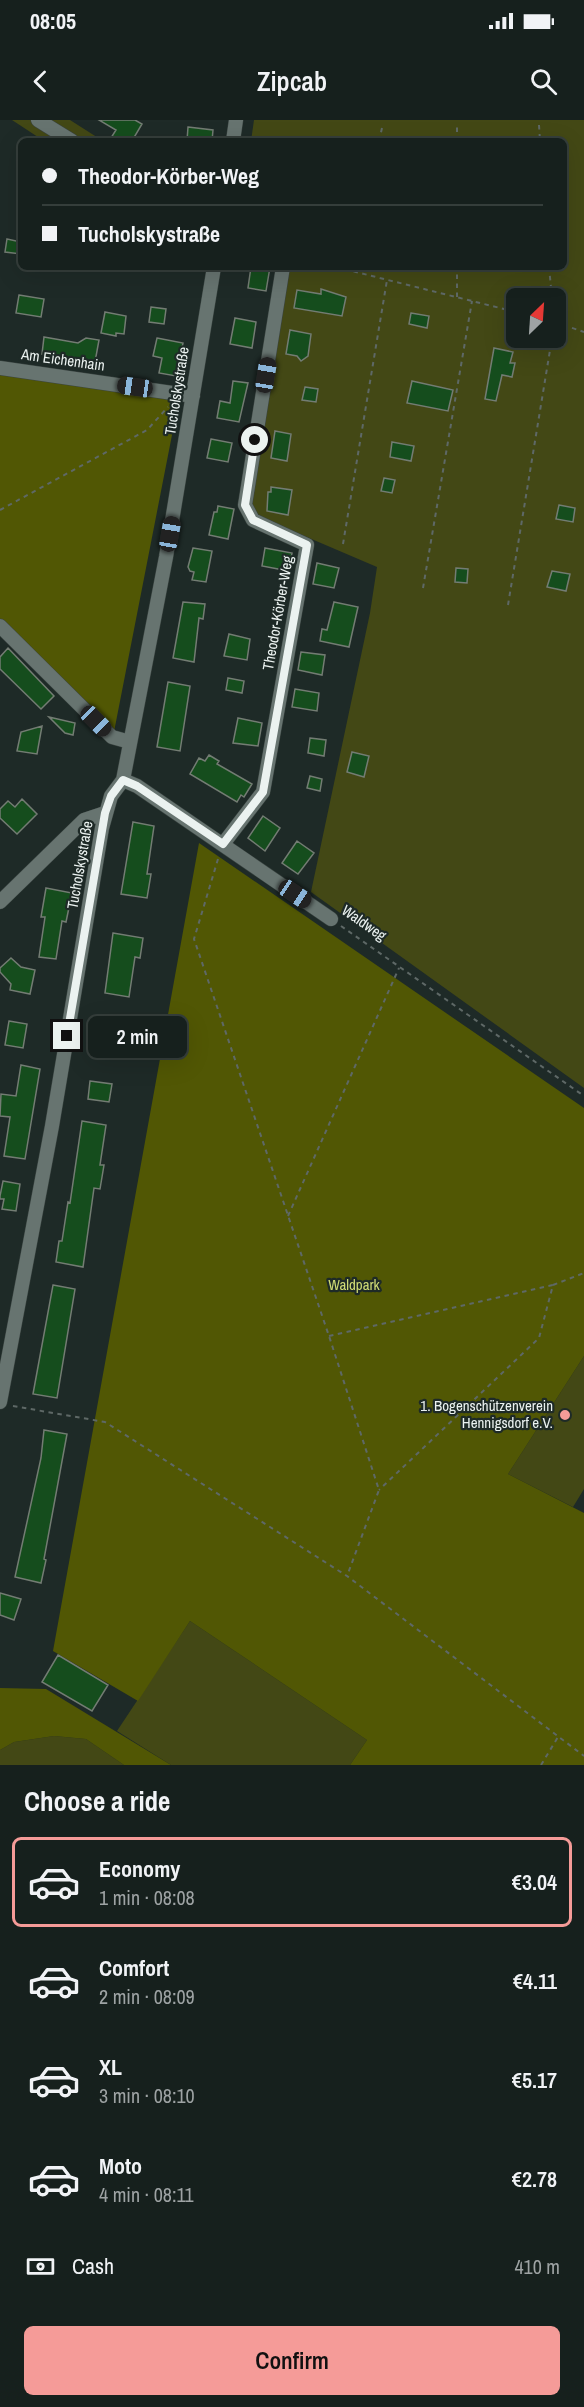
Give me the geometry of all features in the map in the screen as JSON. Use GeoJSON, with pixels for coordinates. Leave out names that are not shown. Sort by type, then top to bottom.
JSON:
{"type":"FeatureCollection","features":[{"type":"Feature","properties":{"kind":"street"},"geometry":{"type":"LineString","coordinates":[[38,120],[67,138]]}},
{"type":"Feature","properties":{"kind":"street"},"geometry":{"type":"LineString","coordinates":[[233,138],[236,120]]}},
{"type":"Feature","properties":{"kind":"street","name":"Tucholskystraße"},"geometry":{"type":"LineString","coordinates":[[6,1404],[105,813],[111,796],[123,780],[165,558],[187,395],[213,270]]}},
{"type":"Feature","properties":{"kind":"street","name":"Theodor-Körber-Weg"},"geometry":{"type":"LineString","coordinates":[[223,844],[263,792],[307,545],[253,520],[245,505],[283,270]]}},
{"type":"Feature","properties":{"kind":"street","name":"Am Eichenhain"},"geometry":{"type":"LineString","coordinates":[[0,368],[187,395]]}},
{"type":"Feature","properties":{"kind":"street"},"geometry":{"type":"LineString","coordinates":[[0,626],[112,737],[130,742]]}},
{"type":"Feature","properties":{"kind":"street","name":"Waldweg"},"geometry":{"type":"LineString","coordinates":[[123,780],[137,786],[331,919]]}},
{"type":"Feature","properties":{"kind":"street"},"geometry":{"type":"LineString","coordinates":[[0,902],[84,820],[105,813]]}},
{"type":"Feature","properties":{"kind":"path"},"geometry":{"type":"LineString","coordinates":[[458,125],[458,138]]}},
{"type":"Feature","properties":{"kind":"path"},"geometry":{"type":"LineString","coordinates":[[539,125],[540,138]]}},
{"type":"Feature","properties":{"kind":"path"},"geometry":{"type":"LineString","coordinates":[[380,138],[382,128]]}},
{"type":"Feature","properties":{"kind":"path"},"geometry":{"type":"LineString","coordinates":[[349,270],[506,310]]}},
{"type":"Feature","properties":{"kind":"path"},"geometry":{"type":"LineString","coordinates":[[457,270],[457,297]]}},
{"type":"Feature","properties":{"kind":"path"},"geometry":{"type":"LineString","coordinates":[[549,270],[551,288]]}},
{"type":"Feature","properties":{"kind":"path"},"geometry":{"type":"LineString","coordinates":[[343,544],[387,280]]}},
{"type":"Feature","properties":{"kind":"path"},"geometry":{"type":"LineString","coordinates":[[423,588],[472,301]]}},
{"type":"Feature","properties":{"kind":"path"},"geometry":{"type":"LineString","coordinates":[[566,326],[584,332]]}},
{"type":"Feature","properties":{"kind":"path"},"geometry":{"type":"LineString","coordinates":[[508,605],[550,348]]}},
{"type":"Feature","properties":{"kind":"path"},"geometry":{"type":"LineString","coordinates":[[0,510],[147,430],[187,395]]}},
{"type":"Feature","properties":{"kind":"path"},"geometry":{"type":"LineString","coordinates":[[223,844],[194,939],[379,1490]]}},
{"type":"Feature","properties":{"kind":"path","name":"Waldweg"},"geometry":{"type":"LineString","coordinates":[[331,919],[584,1096]]}},
{"type":"Feature","properties":{"kind":"path"},"geometry":{"type":"LineString","coordinates":[[288,1216],[399,968]]}},
{"type":"Feature","properties":{"kind":"path"},"geometry":{"type":"LineString","coordinates":[[329,1336],[553,1285],[584,1273]]}},
{"type":"Feature","properties":{"kind":"path"},"geometry":{"type":"LineString","coordinates":[[347,1576],[379,1490],[539,1338],[553,1285]]}},
{"type":"Feature","properties":{"kind":"path"},"geometry":{"type":"LineString","coordinates":[[6,1404],[105,1422],[347,1576],[584,1756]]}},
{"type":"Feature","properties":{"kind":"path"},"geometry":{"type":"LineString","coordinates":[[541,1765],[558,1737]]}},
{"type":"Feature","properties":{"kind":"green space"},"geometry":{"type":"Polygon","coordinates":[[[12,120],[70,120],[98,138],[39,138],[12,120]]]}},
{"type":"Feature","properties":{"kind":"green space"},"geometry":{"type":"Polygon","coordinates":[[[254,120],[584,120],[584,1088],[311,892],[370,613],[377,567],[260,517],[251,504],[290,270],[567,270],[567,138],[251,138],[254,120]]]}},
{"type":"Feature","properties":{"kind":"green space"},"geometry":{"type":"Polygon","coordinates":[[[0,368],[180,394],[113,737],[0,626],[0,368]]]}},
{"type":"Feature","properties":{"kind":"green space","name":"Waldpark"},"geometry":{"type":"Polygon","coordinates":[[[199,843],[584,1108],[584,1356],[508,1474],[584,1513],[584,1765],[350,1765],[367,1740],[190,1621],[138,1701],[53,1651],[199,843]]]}},
{"type":"Feature","properties":{"kind":"green space","name":"1. Bogenschützenverein Hennigsdorf e.V."},"geometry":{"type":"Polygon","coordinates":[[[584,1356],[584,1489],[573,1507],[508,1474],[584,1356]]]}},
{"type":"Feature","properties":{"kind":"green space"},"geometry":{"type":"Polygon","coordinates":[[[190,1621],[367,1740],[350,1765],[171,1765],[117,1731],[190,1621]]]}},
{"type":"Feature","properties":{"kind":"green space"},"geometry":{"type":"Polygon","coordinates":[[[0,1688],[46,1689],[171,1765],[124,1765],[86,1739],[54,1736],[14,1742],[0,1750],[0,1688]]]}},
{"type":"Feature","properties":{"kind":"green space"},"geometry":{"type":"Polygon","coordinates":[[[54,1736],[86,1739],[124,1765],[0,1765],[0,1750],[14,1742],[54,1736]]]}},
{"type":"Feature","properties":{"kind":"building"},"geometry":{"type":"Polygon","coordinates":[[[99,120],[135,120],[142,124],[134,138],[111,138],[116,130],[99,120]]]}},
{"type":"Feature","properties":{"kind":"building"},"geometry":{"type":"Polygon","coordinates":[[[188,127],[213,130],[212,138],[187,138],[188,127]]]}},
{"type":"Feature","properties":{"kind":"building"},"geometry":{"type":"Polygon","coordinates":[[[7,239],[18,241],[18,254],[5,252],[7,239]]]}},
{"type":"Feature","properties":{"kind":"building"},"geometry":{"type":"Polygon","coordinates":[[[251,270],[270,270],[266,291],[248,288],[251,270]]]}},
{"type":"Feature","properties":{"kind":"building"},"geometry":{"type":"Polygon","coordinates":[[[321,289],[346,297],[342,316],[294,308],[297,290],[321,294],[321,289]]]}},
{"type":"Feature","properties":{"kind":"building"},"geometry":{"type":"Polygon","coordinates":[[[19,295],[44,299],[41,317],[16,313],[19,295]]]}},
{"type":"Feature","properties":{"kind":"building"},"geometry":{"type":"Polygon","coordinates":[[[151,307],[166,309],[164,324],[149,322],[151,307]]]}},
{"type":"Feature","properties":{"kind":"building"},"geometry":{"type":"Polygon","coordinates":[[[105,312],[126,316],[124,334],[116,333],[116,336],[101,333],[105,312]]]}},
{"type":"Feature","properties":{"kind":"building"},"geometry":{"type":"Polygon","coordinates":[[[411,313],[429,316],[427,328],[409,324],[411,313]]]}},
{"type":"Feature","properties":{"kind":"building"},"geometry":{"type":"Polygon","coordinates":[[[235,318],[256,322],[252,348],[230,344],[235,318]]]}},
{"type":"Feature","properties":{"kind":"building"},"geometry":{"type":"Polygon","coordinates":[[[290,330],[311,334],[308,356],[301,361],[297,356],[286,354],[290,330]]]}},
{"type":"Feature","properties":{"kind":"building"},"geometry":{"type":"Polygon","coordinates":[[[44,337],[78,343],[86,338],[99,340],[95,362],[42,354],[44,337]]]}},
{"type":"Feature","properties":{"kind":"building"},"geometry":{"type":"Polygon","coordinates":[[[157,338],[183,343],[176,376],[159,373],[162,358],[153,356],[157,338]]]}},
{"type":"Feature","properties":{"kind":"building"},"geometry":{"type":"Polygon","coordinates":[[[494,348],[513,352],[510,363],[515,363],[512,377],[502,375],[496,401],[485,399],[494,348]]]}},
{"type":"Feature","properties":{"kind":"building"},"geometry":{"type":"Polygon","coordinates":[[[233,381],[248,383],[239,422],[217,418],[220,401],[230,403],[233,381]]]}},
{"type":"Feature","properties":{"kind":"building"},"geometry":{"type":"Polygon","coordinates":[[[412,381],[453,390],[448,411],[407,403],[412,381]]]}},
{"type":"Feature","properties":{"kind":"building"},"geometry":{"type":"Polygon","coordinates":[[[305,387],[318,389],[316,402],[302,400],[305,387]]]}},
{"type":"Feature","properties":{"kind":"building"},"geometry":{"type":"Polygon","coordinates":[[[275,431],[291,434],[287,461],[271,458],[275,431]]]}},
{"type":"Feature","properties":{"kind":"building"},"geometry":{"type":"Polygon","coordinates":[[[211,439],[232,443],[228,462],[207,458],[211,439]]]}},
{"type":"Feature","properties":{"kind":"building"},"geometry":{"type":"Polygon","coordinates":[[[392,442],[414,446],[411,461],[390,457],[392,442]]]}},
{"type":"Feature","properties":{"kind":"building"},"geometry":{"type":"Polygon","coordinates":[[[384,478],[395,480],[392,493],[381,491],[384,478]]]}},
{"type":"Feature","properties":{"kind":"building"},"geometry":{"type":"Polygon","coordinates":[[[271,487],[292,490],[288,515],[267,511],[268,492],[271,492],[271,487]]]}},
{"type":"Feature","properties":{"kind":"building"},"geometry":{"type":"Polygon","coordinates":[[[559,505],[575,508],[573,522],[556,519],[559,505]]]}},
{"type":"Feature","properties":{"kind":"building"},"geometry":{"type":"Polygon","coordinates":[[[218,506],[234,509],[228,539],[209,535],[214,512],[217,512],[218,506]]]}},
{"type":"Feature","properties":{"kind":"building"},"geometry":{"type":"Polygon","coordinates":[[[193,548],[212,551],[206,582],[192,580],[194,572],[188,567],[193,548]]]}},
{"type":"Feature","properties":{"kind":"building"},"geometry":{"type":"Polygon","coordinates":[[[265,548],[292,553],[289,571],[262,566],[265,548]]]}},
{"type":"Feature","properties":{"kind":"building"},"geometry":{"type":"Polygon","coordinates":[[[317,563],[339,568],[334,588],[313,584],[317,563]]]}},
{"type":"Feature","properties":{"kind":"building"},"geometry":{"type":"Polygon","coordinates":[[[456,568],[468,569],[467,583],[455,582],[456,568]]]}},
{"type":"Feature","properties":{"kind":"building"},"geometry":{"type":"Polygon","coordinates":[[[552,571],[570,574],[566,591],[547,587],[552,571]]]}},
{"type":"Feature","properties":{"kind":"building"},"geometry":{"type":"Polygon","coordinates":[[[183,602],[205,604],[203,619],[199,618],[194,662],[173,658],[183,602]]]}},
{"type":"Feature","properties":{"kind":"building"},"geometry":{"type":"Polygon","coordinates":[[[334,602],[358,607],[349,647],[320,641],[322,629],[327,630],[334,602]]]}},
{"type":"Feature","properties":{"kind":"building"},"geometry":{"type":"Polygon","coordinates":[[[229,634],[250,639],[247,660],[224,656],[229,634]]]}},
{"type":"Feature","properties":{"kind":"building"},"geometry":{"type":"Polygon","coordinates":[[[8,648],[54,696],[41,709],[0,669],[0,657],[8,648]]]}},
{"type":"Feature","properties":{"kind":"building"},"geometry":{"type":"Polygon","coordinates":[[[301,652],[325,655],[322,675],[298,670],[301,652]]]}},
{"type":"Feature","properties":{"kind":"building"},"geometry":{"type":"Polygon","coordinates":[[[228,678],[244,681],[242,693],[226,690],[228,678]]]}},
{"type":"Feature","properties":{"kind":"building"},"geometry":{"type":"Polygon","coordinates":[[[168,682],[190,686],[180,751],[157,747],[168,682]]]}},
{"type":"Feature","properties":{"kind":"building"},"geometry":{"type":"Polygon","coordinates":[[[295,689],[319,693],[317,711],[292,707],[295,689]]]}},
{"type":"Feature","properties":{"kind":"building"},"geometry":{"type":"Polygon","coordinates":[[[49,717],[75,723],[73,735],[65,733],[49,717]]]}},
{"type":"Feature","properties":{"kind":"building"},"geometry":{"type":"Polygon","coordinates":[[[238,718],[262,723],[258,746],[233,743],[238,718]]]}},
{"type":"Feature","properties":{"kind":"building"},"geometry":{"type":"Polygon","coordinates":[[[42,726],[37,754],[17,751],[21,732],[42,726]]]}},
{"type":"Feature","properties":{"kind":"building"},"geometry":{"type":"Polygon","coordinates":[[[310,738],[326,740],[324,756],[308,753],[310,738]]]}},
{"type":"Feature","properties":{"kind":"building"},"geometry":{"type":"Polygon","coordinates":[[[352,752],[369,756],[364,777],[347,772],[352,752]]]}},
{"type":"Feature","properties":{"kind":"building"},"geometry":{"type":"Polygon","coordinates":[[[209,755],[219,761],[217,764],[252,784],[244,797],[241,795],[237,802],[190,774],[199,758],[205,761],[209,755]]]}},
{"type":"Feature","properties":{"kind":"building"},"geometry":{"type":"Polygon","coordinates":[[[310,776],[322,779],[320,791],[307,788],[310,776]]]}},
{"type":"Feature","properties":{"kind":"building"},"geometry":{"type":"Polygon","coordinates":[[[22,799],[37,814],[17,834],[0,818],[0,809],[8,801],[15,807],[22,799]]]}},
{"type":"Feature","properties":{"kind":"building"},"geometry":{"type":"Polygon","coordinates":[[[263,816],[280,828],[265,851],[248,838],[263,816]]]}},
{"type":"Feature","properties":{"kind":"building"},"geometry":{"type":"Polygon","coordinates":[[[133,822],[154,826],[147,874],[151,874],[147,898],[121,894],[133,822]]]}},
{"type":"Feature","properties":{"kind":"building"},"geometry":{"type":"Polygon","coordinates":[[[297,841],[314,853],[298,874],[282,863],[297,841]]]}},
{"type":"Feature","properties":{"kind":"building"},"geometry":{"type":"Polygon","coordinates":[[[46,888],[72,893],[66,922],[62,921],[56,959],[39,957],[45,917],[41,917],[46,888]]]}},
{"type":"Feature","properties":{"kind":"building"},"geometry":{"type":"Polygon","coordinates":[[[113,933],[143,938],[140,958],[135,957],[129,997],[105,993],[113,933]]]}},
{"type":"Feature","properties":{"kind":"building"},"geometry":{"type":"Polygon","coordinates":[[[11,958],[21,967],[35,970],[30,994],[10,990],[11,984],[0,972],[0,968],[11,958]]]}},
{"type":"Feature","properties":{"kind":"building"},"geometry":{"type":"Polygon","coordinates":[[[99,1020],[123,1024],[120,1041],[97,1038],[99,1020]]]}},
{"type":"Feature","properties":{"kind":"building"},"geometry":{"type":"Polygon","coordinates":[[[9,1021],[27,1024],[23,1048],[5,1045],[9,1021]]]}},
{"type":"Feature","properties":{"kind":"building"},"geometry":{"type":"Polygon","coordinates":[[[21,1065],[40,1069],[25,1159],[4,1156],[10,1117],[0,1116],[1,1094],[16,1096],[21,1065]]]}},
{"type":"Feature","properties":{"kind":"building"},"geometry":{"type":"Polygon","coordinates":[[[90,1081],[112,1084],[109,1102],[88,1099],[90,1081]]]}},
{"type":"Feature","properties":{"kind":"building"},"geometry":{"type":"Polygon","coordinates":[[[82,1121],[106,1125],[100,1165],[104,1165],[100,1189],[94,1188],[83,1267],[56,1262],[68,1202],[70,1203],[82,1121]]]}},
{"type":"Feature","properties":{"kind":"building"},"geometry":{"type":"Polygon","coordinates":[[[3,1181],[20,1184],[16,1211],[2,1209],[4,1199],[0,1199],[0,1196],[3,1181]]]}},
{"type":"Feature","properties":{"kind":"building"},"geometry":{"type":"Polygon","coordinates":[[[53,1285],[75,1289],[57,1398],[33,1394],[53,1285]]]}},
{"type":"Feature","properties":{"kind":"building"},"geometry":{"type":"Polygon","coordinates":[[[44,1430],[67,1434],[41,1583],[15,1577],[41,1458],[44,1430]]]}},
{"type":"Feature","properties":{"kind":"building"},"geometry":{"type":"Polygon","coordinates":[[[0,1593],[21,1599],[14,1620],[0,1615],[0,1593]]]}},
{"type":"Feature","properties":{"kind":"building"},"geometry":{"type":"Polygon","coordinates":[[[58,1655],[108,1685],[92,1711],[42,1682],[58,1655]]]}},
{"type":"Feature","properties":{"kind":"place","name":"1. Bogenschützenverein Hennigsdorf e.V."},"geometry":{"type":"Point","coordinates":[565,1415]}},
{"type":"Feature","properties":{"kind":"route"},"geometry":{"type":"LineString","coordinates":[[67,1036],[105,813],[111,796],[123,780],[137,786],[223,844],[263,792],[307,545],[253,520],[245,505],[255,440]]}}]}
